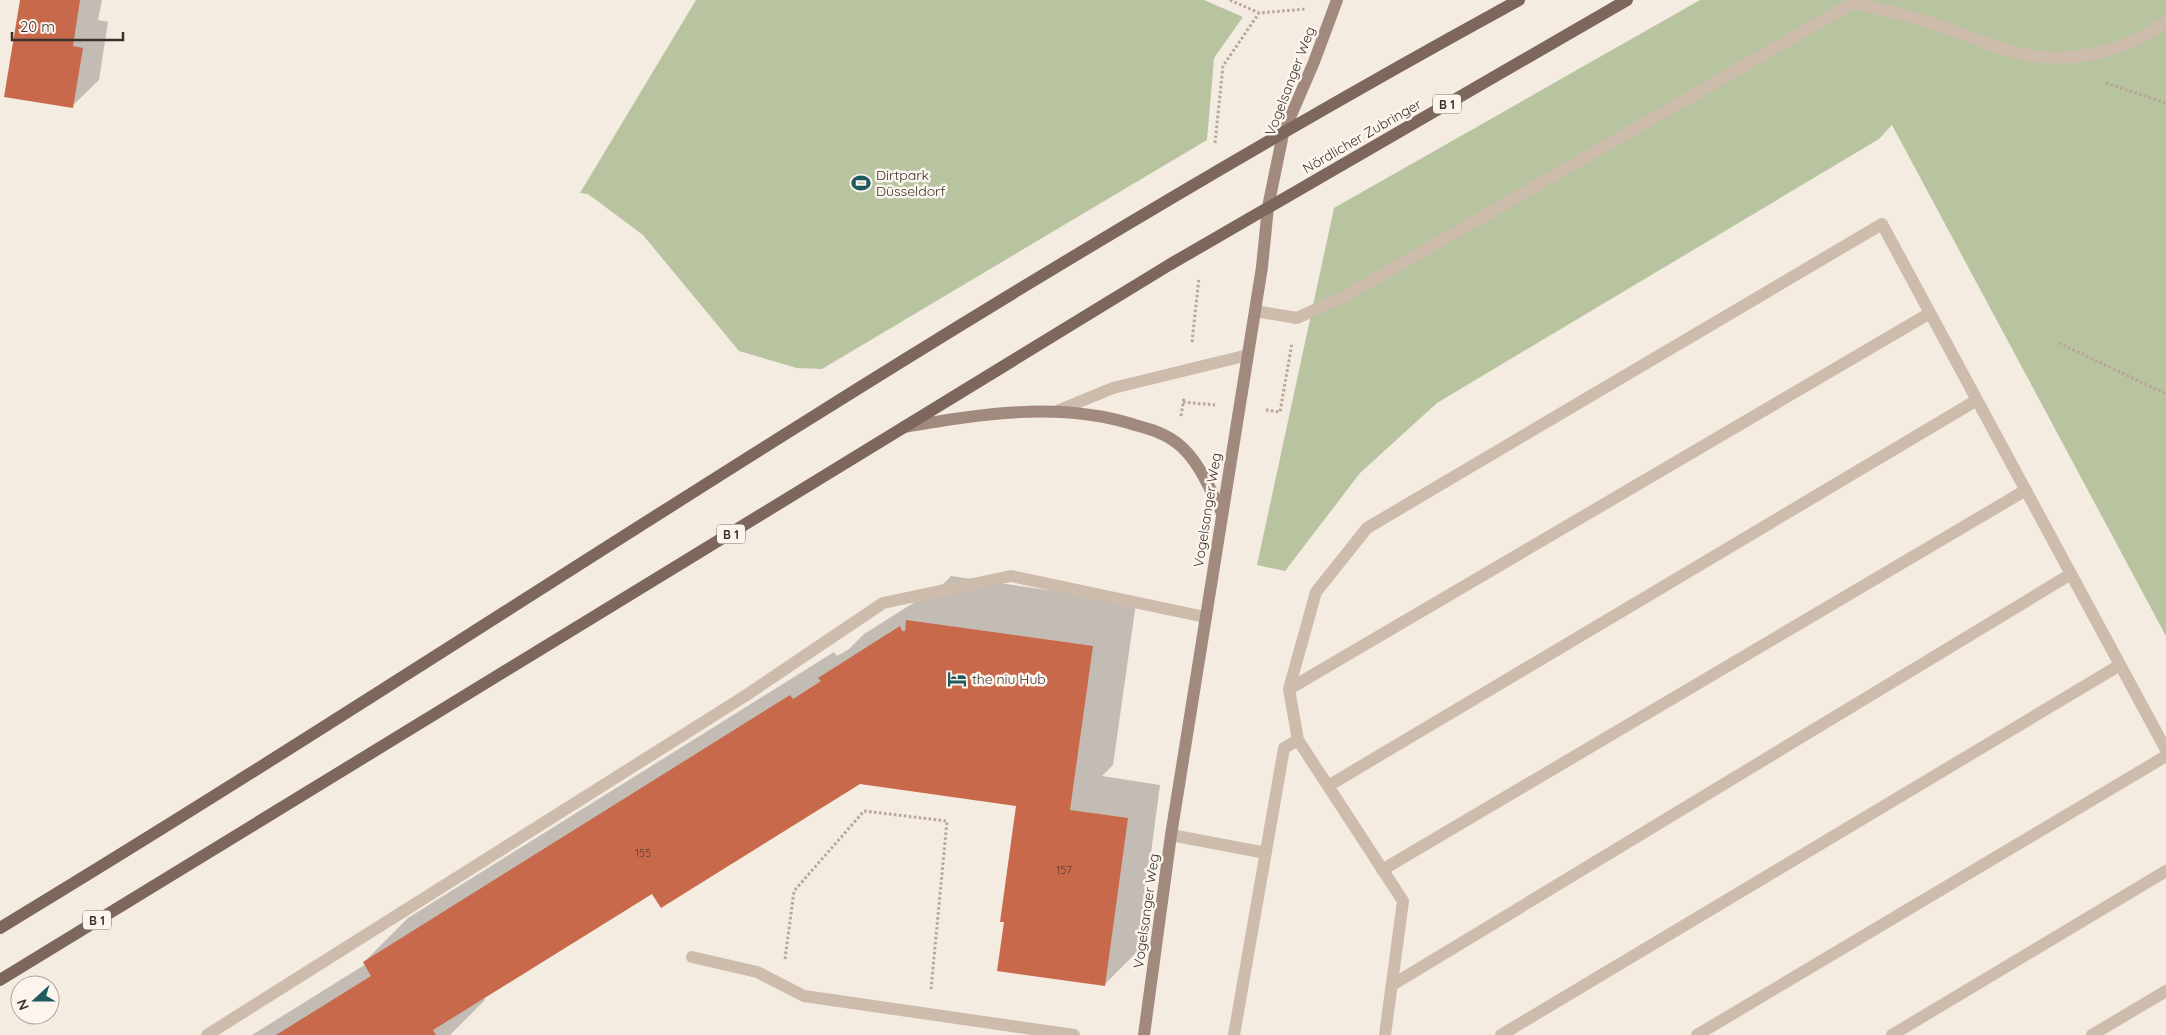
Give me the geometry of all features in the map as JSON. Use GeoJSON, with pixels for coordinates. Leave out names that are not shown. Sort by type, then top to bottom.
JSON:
{"type":"FeatureCollection","features":[{"type":"Feature","properties":{"kind":"main road"},"geometry":{"type":"LineString","coordinates":[[0,928],[172,825],[798,426],[1100,242],[1386,73],[1519,0]]}},
{"type":"Feature","properties":{"kind":"main road","name":"Nördlicher Zubringer"},"geometry":{"type":"LineString","coordinates":[[1268,207],[1627,0]]}},
{"type":"Feature","properties":{"kind":"main road","name":"B 1"},"geometry":{"type":"LineString","coordinates":[[0,980],[902,428],[1268,207]]}},
{"type":"Feature","properties":{"kind":"street","name":"Vogelsanger Weg"},"geometry":{"type":"LineString","coordinates":[[1144,1035],[1171,835],[1255,311],[1268,207],[1283,134],[1336,3]]}},
{"type":"Feature","properties":{"kind":"street"},"geometry":{"type":"LineString","coordinates":[[902,428],[1006,412],[1057,411],[1120,420],[1159,432],[1191,457],[1205,479],[1222,513]]}},
{"type":"Feature","properties":{"kind":"lane"},"geometry":{"type":"LineString","coordinates":[[1255,311],[1297,318],[1346,295],[1856,1],[1930,22],[2004,50],[2045,58],[2076,58],[2105,53],[2128,45],[2166,22]]}},
{"type":"Feature","properties":{"kind":"lane"},"geometry":{"type":"LineString","coordinates":[[1385,1035],[1403,901],[1298,740],[1289,688],[1316,592],[1367,528],[1882,224],[2166,750]]}},
{"type":"Feature","properties":{"kind":"lane"},"geometry":{"type":"LineString","coordinates":[[1289,688],[1930,313]]}},
{"type":"Feature","properties":{"kind":"lane"},"geometry":{"type":"LineString","coordinates":[[1057,411],[1113,388],[1248,355]]}},
{"type":"Feature","properties":{"kind":"lane"},"geometry":{"type":"LineString","coordinates":[[1328,786],[1977,400]]}},
{"type":"Feature","properties":{"kind":"lane"},"geometry":{"type":"LineString","coordinates":[[1382,870],[2026,490]]}},
{"type":"Feature","properties":{"kind":"lane"},"geometry":{"type":"LineString","coordinates":[[1392,985],[2071,574]]}},
{"type":"Feature","properties":{"kind":"lane"},"geometry":{"type":"LineString","coordinates":[[207,1035],[745,696],[883,603],[1012,576],[1205,618]]}},
{"type":"Feature","properties":{"kind":"lane"},"geometry":{"type":"LineString","coordinates":[[1501,1035],[2120,665]]}},
{"type":"Feature","properties":{"kind":"lane"},"geometry":{"type":"LineString","coordinates":[[1234,1035],[1284,748],[1298,740]]}},
{"type":"Feature","properties":{"kind":"lane"},"geometry":{"type":"LineString","coordinates":[[1697,1035],[2166,756]]}},
{"type":"Feature","properties":{"kind":"lane"},"geometry":{"type":"LineString","coordinates":[[1171,835],[1266,853]]}},
{"type":"Feature","properties":{"kind":"lane"},"geometry":{"type":"LineString","coordinates":[[1892,1035],[2166,871]]}},
{"type":"Feature","properties":{"kind":"lane"},"geometry":{"type":"LineString","coordinates":[[692,957],[756,972],[804,996],[1074,1035]]}},
{"type":"Feature","properties":{"kind":"lane"},"geometry":{"type":"LineString","coordinates":[[2092,1035],[2166,991]]}},
{"type":"Feature","properties":{"kind":"path"},"geometry":{"type":"LineString","coordinates":[[1230,0],[1259,13],[1336,3]]}},
{"type":"Feature","properties":{"kind":"path"},"geometry":{"type":"LineString","coordinates":[[2106,83],[2166,103]]}},
{"type":"Feature","properties":{"kind":"path"},"geometry":{"type":"LineString","coordinates":[[1274,411],[1280,412],[1294,333]]}},
{"type":"Feature","properties":{"kind":"path"},"geometry":{"type":"LineString","coordinates":[[2059,343],[2166,394]]}},
{"type":"Feature","properties":{"kind":"path"},"geometry":{"type":"LineString","coordinates":[[1183,402],[1210,404]]}},
{"type":"Feature","properties":{"kind":"path"},"geometry":{"type":"LineString","coordinates":[[781,985],[794,891],[864,811],[946,821],[929,1014]]}},
{"type":"Feature","properties":{"kind":"green space","name":"Dirtpark Düsseldorf"},"geometry":{"type":"Polygon","coordinates":[[[696,0],[1204,0],[1243,17],[1214,58],[1207,140],[822,369],[797,368],[739,351],[643,235],[588,194],[580,193],[696,0]]]}},
{"type":"Feature","properties":{"kind":"green space"},"geometry":{"type":"Polygon","coordinates":[[[1700,0],[2166,0],[2166,636],[1892,125],[1879,139],[1437,403],[1360,473],[1285,571],[1257,565],[1334,208],[1700,0]]]}},
{"type":"Feature","properties":{"kind":"building"},"geometry":{"type":"Polygon","coordinates":[[[20,0],[80,0],[73,46],[83,48],[73,108],[4,97],[20,0]]]}},
{"type":"Feature","properties":{"kind":"building"},"geometry":{"type":"Polygon","coordinates":[[[906,620],[1093,646],[1070,810],[1128,818],[1105,986],[997,971],[1004,922],[1000,922],[1016,806],[860,784],[661,908],[652,894],[433,1030],[436,1035],[276,1035],[371,976],[363,962],[790,695],[793,699],[821,681],[818,678],[900,626],[902,631],[905,631],[906,620]]]}},
{"type":"Feature","properties":{"kind":"place","name":"Dirtpark Düsseldorf"},"geometry":{"type":"Point","coordinates":[861,183]}},
{"type":"Feature","properties":{"kind":"place","name":"the niu Hub"},"geometry":{"type":"Point","coordinates":[957,679]}}]}
